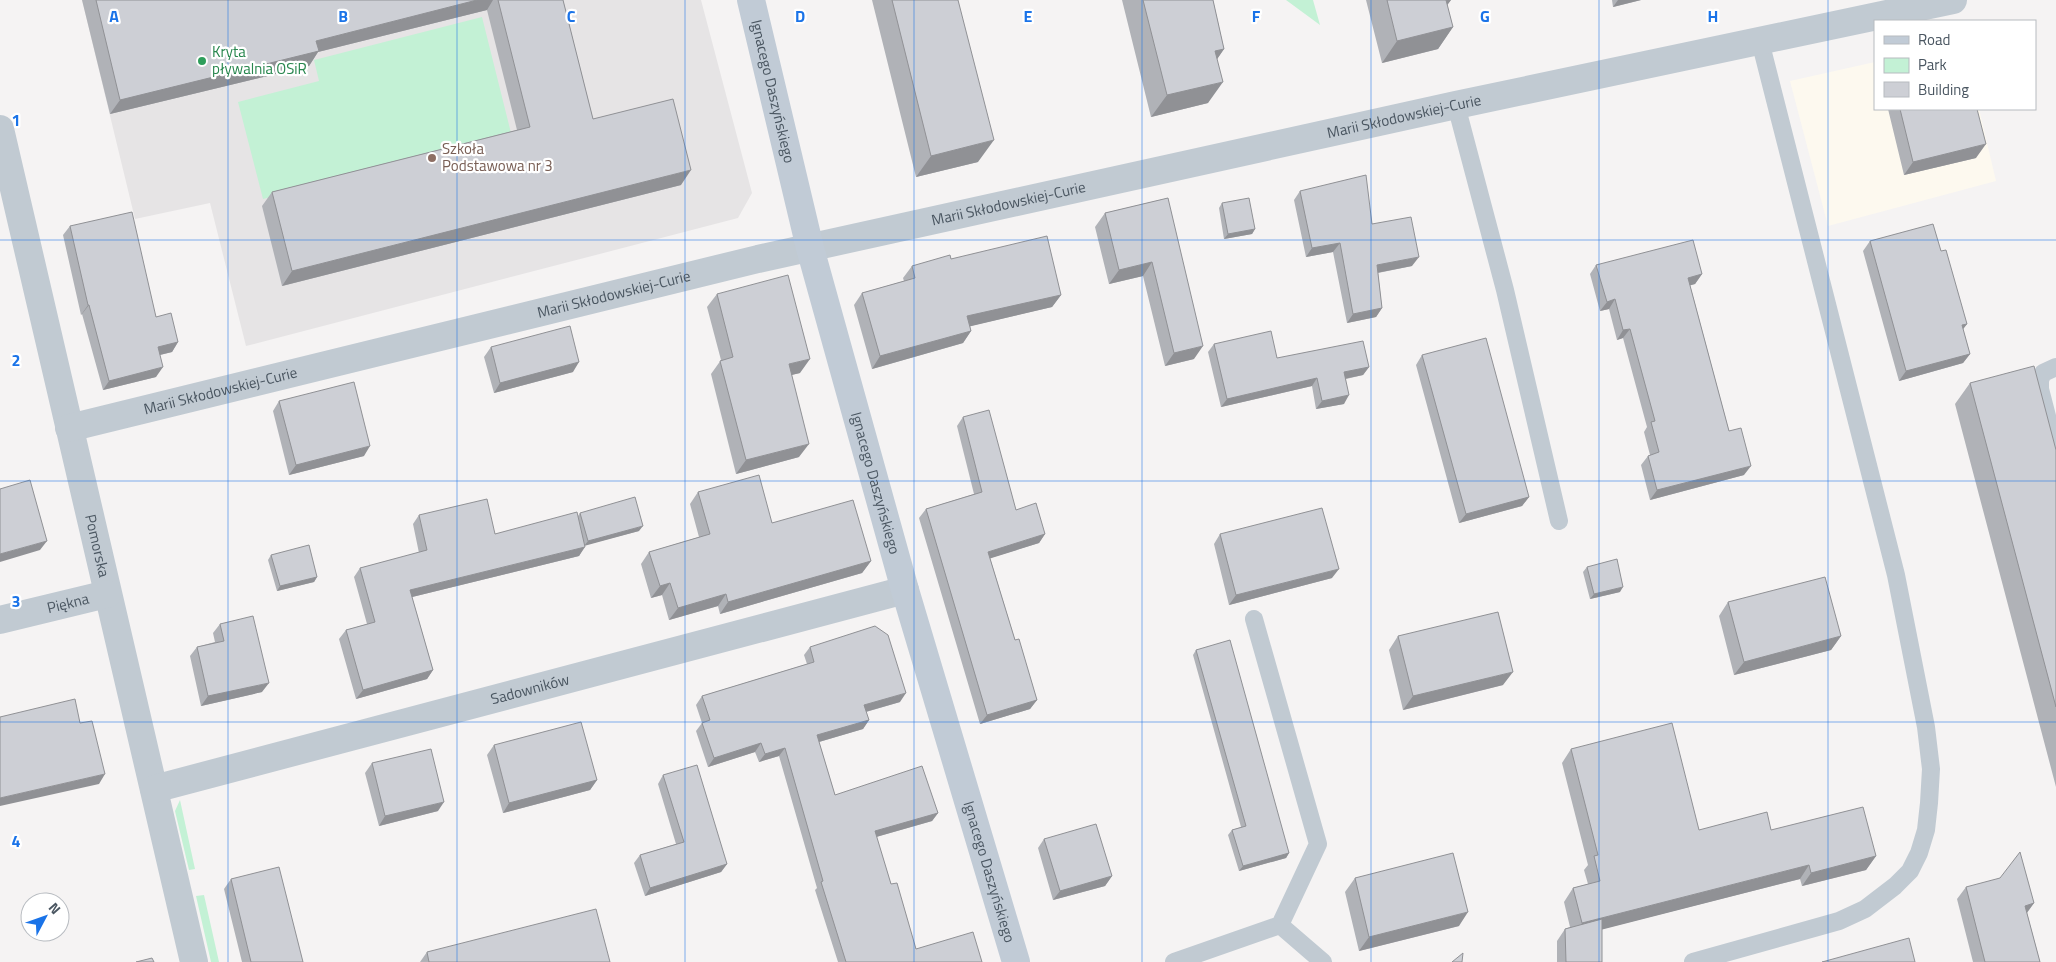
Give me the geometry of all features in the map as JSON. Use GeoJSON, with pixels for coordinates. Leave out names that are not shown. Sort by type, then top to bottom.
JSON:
{"type":"FeatureCollection","features":[{"type":"Feature","properties":{"kind":"street","name":"Ignacego Daszyńskiego"},"geometry":{"type":"LineString","coordinates":[[751,0],[810,248],[904,590],[1016,962]]}},
{"type":"Feature","properties":{"kind":"street","name":"Marii Skłodowskiej-Curie"},"geometry":{"type":"LineString","coordinates":[[69,428],[758,259],[1456,105],[1953,0]]}},
{"type":"Feature","properties":{"kind":"street","name":"Pomorska"},"geometry":{"type":"LineString","coordinates":[[0,129],[194,962]]}},
{"type":"Feature","properties":{"kind":"street","name":"Sadowników"},"geometry":{"type":"LineString","coordinates":[[154,789],[904,590]]}},
{"type":"Feature","properties":{"kind":"street","name":"Piękna"},"geometry":{"type":"LineString","coordinates":[[0,620],[108,594]]}},
{"type":"Feature","properties":{"kind":"lane"},"geometry":{"type":"LineString","coordinates":[[1693,962],[1839,921],[1865,909],[1895,886],[1910,871],[1919,853],[1926,830],[1930,803],[1931,769],[1926,727],[1896,575],[1760,41]]}},
{"type":"Feature","properties":{"kind":"lane"},"geometry":{"type":"LineString","coordinates":[[1456,105],[1505,290],[1559,521]]}},
{"type":"Feature","properties":{"kind":"lane"},"geometry":{"type":"LineString","coordinates":[[2056,367],[2042,373],[2040,389],[2056,451]]}},
{"type":"Feature","properties":{"kind":"lane"},"geometry":{"type":"LineString","coordinates":[[1174,962],[1280,925],[1318,844],[1254,619]]}},
{"type":"Feature","properties":{"kind":"lane"},"geometry":{"type":"LineString","coordinates":[[1280,925],[1323,962]]}},
{"type":"Feature","properties":{"kind":"shaded area","name":"Szkoła Podstawowa nr 3"},"geometry":{"type":"Polygon","coordinates":[[[82,0],[701,0],[752,193],[738,218],[246,346],[210,203],[135,219],[82,0]]]}},
{"type":"Feature","properties":{"kind":"shaded area"},"geometry":{"type":"Polygon","coordinates":[[[1874,62],[1874,110],[1979,110],[1996,181],[1828,226],[1790,81],[1874,62]]]}},
{"type":"Feature","properties":{"kind":"green space"},"geometry":{"type":"Polygon","coordinates":[[[1286,0],[1313,0],[1320,25],[1286,0]]]}},
{"type":"Feature","properties":{"kind":"green space"},"geometry":{"type":"Polygon","coordinates":[[[482,17],[512,137],[263,199],[238,102],[319,81],[314,60],[482,17]]]}},
{"type":"Feature","properties":{"kind":"green space"},"geometry":{"type":"Polygon","coordinates":[[[180,800],[195,869],[189,870],[175,811],[180,800]]]}},
{"type":"Feature","properties":{"kind":"green space"},"geometry":{"type":"Polygon","coordinates":[[[204,895],[219,962],[211,962],[196,896],[204,895]]]}},
{"type":"Feature","properties":{"kind":"building","name":"Kryta pływalnia OSiR"},"geometry":{"type":"Polygon","coordinates":[[[96,0],[477,0],[316,41],[319,51],[120,100],[96,0]]]}},
{"type":"Feature","properties":{"kind":"building"},"geometry":{"type":"Polygon","coordinates":[[[498,0],[563,0],[593,119],[673,99],[691,170],[292,271],[272,192],[530,127],[498,0]]]}},
{"type":"Feature","properties":{"kind":"building"},"geometry":{"type":"Polygon","coordinates":[[[892,0],[958,0],[994,140],[931,156],[892,0]]]}},
{"type":"Feature","properties":{"kind":"building"},"geometry":{"type":"Polygon","coordinates":[[[1143,0],[1213,0],[1224,49],[1215,51],[1223,82],[1167,95],[1143,0]]]}},
{"type":"Feature","properties":{"kind":"building"},"geometry":{"type":"Polygon","coordinates":[[[1387,0],[1446,0],[1453,27],[1397,41],[1387,0]]]}},
{"type":"Feature","properties":{"kind":"building"},"geometry":{"type":"Polygon","coordinates":[[[1900,110],[1977,110],[1986,144],[1913,162],[1900,110]]]}},
{"type":"Feature","properties":{"kind":"building"},"geometry":{"type":"Polygon","coordinates":[[[1366,175],[1372,224],[1411,217],[1419,257],[1377,265],[1382,308],[1353,314],[1340,243],[1312,248],[1300,191],[1366,175]]]}},
{"type":"Feature","properties":{"kind":"building"},"geometry":{"type":"Polygon","coordinates":[[[1168,198],[1203,346],[1174,353],[1152,262],[1119,270],[1105,213],[1168,198]]]}},
{"type":"Feature","properties":{"kind":"building"},"geometry":{"type":"Polygon","coordinates":[[[1249,198],[1255,229],[1228,234],[1222,203],[1249,198]]]}},
{"type":"Feature","properties":{"kind":"building"},"geometry":{"type":"Polygon","coordinates":[[[132,212],[156,317],[171,313],[178,342],[158,347],[163,367],[109,381],[88,305],[70,226],[132,212]]]}},
{"type":"Feature","properties":{"kind":"building"},"geometry":{"type":"Polygon","coordinates":[[[1933,224],[1941,251],[1946,250],[1967,324],[1962,325],[1970,354],[1906,371],[1870,241],[1933,224]]]}},
{"type":"Feature","properties":{"kind":"building"},"geometry":{"type":"Polygon","coordinates":[[[1047,236],[1061,295],[967,316],[971,331],[880,356],[862,293],[915,278],[912,266],[950,255],[951,259],[1047,236]]]}},
{"type":"Feature","properties":{"kind":"building"},"geometry":{"type":"Polygon","coordinates":[[[1693,240],[1702,274],[1688,278],[1729,431],[1741,428],[1751,466],[1657,490],[1648,456],[1659,452],[1651,422],[1655,421],[1630,329],[1623,330],[1615,299],[1607,302],[1596,265],[1693,240]]]}},
{"type":"Feature","properties":{"kind":"building"},"geometry":{"type":"Polygon","coordinates":[[[788,275],[810,359],[789,364],[809,444],[746,460],[720,361],[733,357],[717,294],[788,275]]]}},
{"type":"Feature","properties":{"kind":"building"},"geometry":{"type":"Polygon","coordinates":[[[570,326],[579,362],[500,383],[491,347],[570,326]]]}},
{"type":"Feature","properties":{"kind":"building"},"geometry":{"type":"Polygon","coordinates":[[[1271,331],[1277,358],[1363,341],[1369,367],[1344,372],[1349,395],[1322,401],[1317,378],[1227,399],[1214,344],[1271,331]]]}},
{"type":"Feature","properties":{"kind":"building"},"geometry":{"type":"Polygon","coordinates":[[[1486,338],[1529,497],[1466,514],[1422,355],[1486,338]]]}},
{"type":"Feature","properties":{"kind":"building"},"geometry":{"type":"Polygon","coordinates":[[[2034,366],[2056,450],[2056,707],[1970,383],[2034,366]]]}},
{"type":"Feature","properties":{"kind":"building"},"geometry":{"type":"Polygon","coordinates":[[[354,382],[370,446],[296,465],[279,401],[354,382]]]}},
{"type":"Feature","properties":{"kind":"building"},"geometry":{"type":"Polygon","coordinates":[[[989,410],[1016,510],[1036,503],[1045,534],[988,552],[1015,640],[1019,639],[1037,700],[987,715],[926,509],[982,492],[963,417],[989,410]]]}},
{"type":"Feature","properties":{"kind":"building"},"geometry":{"type":"Polygon","coordinates":[[[759,475],[772,523],[853,500],[871,561],[728,602],[726,594],[678,608],[670,583],[660,586],[649,552],[710,534],[698,492],[759,475]]]}},
{"type":"Feature","properties":{"kind":"building"},"geometry":{"type":"Polygon","coordinates":[[[30,480],[47,541],[0,554],[0,489],[30,480]]]}},
{"type":"Feature","properties":{"kind":"building"},"geometry":{"type":"Polygon","coordinates":[[[635,497],[643,526],[588,541],[580,513],[635,497]]]}},
{"type":"Feature","properties":{"kind":"building"},"geometry":{"type":"Polygon","coordinates":[[[487,499],[495,534],[577,512],[585,547],[410,590],[433,670],[363,690],[346,630],[375,622],[360,568],[427,550],[419,515],[487,499]]]}},
{"type":"Feature","properties":{"kind":"building"},"geometry":{"type":"Polygon","coordinates":[[[1322,508],[1339,569],[1236,595],[1220,534],[1322,508]]]}},
{"type":"Feature","properties":{"kind":"building"},"geometry":{"type":"Polygon","coordinates":[[[309,545],[317,577],[280,586],[271,555],[309,545]]]}},
{"type":"Feature","properties":{"kind":"building"},"geometry":{"type":"Polygon","coordinates":[[[1617,559],[1623,587],[1594,594],[1587,567],[1617,559]]]}},
{"type":"Feature","properties":{"kind":"building"},"geometry":{"type":"Polygon","coordinates":[[[1825,577],[1841,636],[1744,662],[1728,602],[1825,577]]]}},
{"type":"Feature","properties":{"kind":"building"},"geometry":{"type":"Polygon","coordinates":[[[1498,612],[1513,672],[1413,696],[1398,636],[1498,612]]]}},
{"type":"Feature","properties":{"kind":"building"},"geometry":{"type":"Polygon","coordinates":[[[253,616],[269,683],[208,696],[197,647],[224,641],[220,624],[253,616]]]}},
{"type":"Feature","properties":{"kind":"building"},"geometry":{"type":"Polygon","coordinates":[[[875,626],[888,635],[906,693],[864,705],[869,720],[817,735],[835,795],[922,766],[938,813],[875,831],[891,884],[897,883],[916,949],[973,932],[982,962],[846,962],[821,882],[823,881],[785,748],[765,754],[761,743],[714,758],[702,723],[710,720],[702,696],[814,662],[810,647],[875,626]]]}},
{"type":"Feature","properties":{"kind":"building"},"geometry":{"type":"Polygon","coordinates":[[[1230,640],[1289,853],[1243,866],[1232,830],[1246,826],[1196,650],[1230,640]]]}},
{"type":"Feature","properties":{"kind":"building"},"geometry":{"type":"Polygon","coordinates":[[[75,699],[80,723],[92,721],[105,774],[0,798],[0,717],[75,699]]]}},
{"type":"Feature","properties":{"kind":"building"},"geometry":{"type":"Polygon","coordinates":[[[581,722],[597,780],[509,803],[494,745],[581,722]]]}},
{"type":"Feature","properties":{"kind":"building"},"geometry":{"type":"Polygon","coordinates":[[[1672,723],[1699,830],[1767,812],[1771,830],[1863,807],[1876,856],[1811,873],[1809,865],[1582,923],[1573,888],[1600,881],[1594,856],[1598,855],[1571,749],[1672,723]]]}},
{"type":"Feature","properties":{"kind":"building"},"geometry":{"type":"Polygon","coordinates":[[[431,749],[444,802],[385,816],[372,763],[431,749]]]}},
{"type":"Feature","properties":{"kind":"building"},"geometry":{"type":"Polygon","coordinates":[[[697,765],[727,864],[650,888],[640,855],[684,842],[663,775],[697,765]]]}},
{"type":"Feature","properties":{"kind":"building"},"geometry":{"type":"Polygon","coordinates":[[[1096,824],[1112,876],[1060,891],[1044,839],[1096,824]]]}},
{"type":"Feature","properties":{"kind":"building"},"geometry":{"type":"Polygon","coordinates":[[[2020,852],[2034,903],[2025,906],[2040,962],[1985,962],[1966,887],[2000,878],[2020,852]]]}},
{"type":"Feature","properties":{"kind":"building"},"geometry":{"type":"Polygon","coordinates":[[[1453,853],[1468,912],[1369,937],[1355,878],[1453,853]]]}},
{"type":"Feature","properties":{"kind":"building"},"geometry":{"type":"Polygon","coordinates":[[[279,867],[303,962],[251,962],[231,879],[279,867]]]}},
{"type":"Feature","properties":{"kind":"building"},"geometry":{"type":"Polygon","coordinates":[[[596,909],[610,962],[429,962],[427,952],[596,909]]]}},
{"type":"Feature","properties":{"kind":"building"},"geometry":{"type":"Polygon","coordinates":[[[1602,919],[1602,962],[1566,962],[1565,929],[1602,919]]]}},
{"type":"Feature","properties":{"kind":"building"},"geometry":{"type":"Polygon","coordinates":[[[1909,938],[1915,962],[1822,962],[1909,938]]]}},
{"type":"Feature","properties":{"kind":"building"},"geometry":{"type":"Polygon","coordinates":[[[1463,953],[1462,962],[1452,962],[1463,953]]]}},
{"type":"Feature","properties":{"kind":"building"},"geometry":{"type":"Polygon","coordinates":[[[152,958],[154,962],[136,962],[152,958]]]}},
{"type":"Feature","properties":{"kind":"place","name":"Kryta pływalnia OSiR"},"geometry":{"type":"Point","coordinates":[202,61]}},
{"type":"Feature","properties":{"kind":"place","name":"Szkoła Podstawowa nr 3"},"geometry":{"type":"Point","coordinates":[432,158]}}]}
